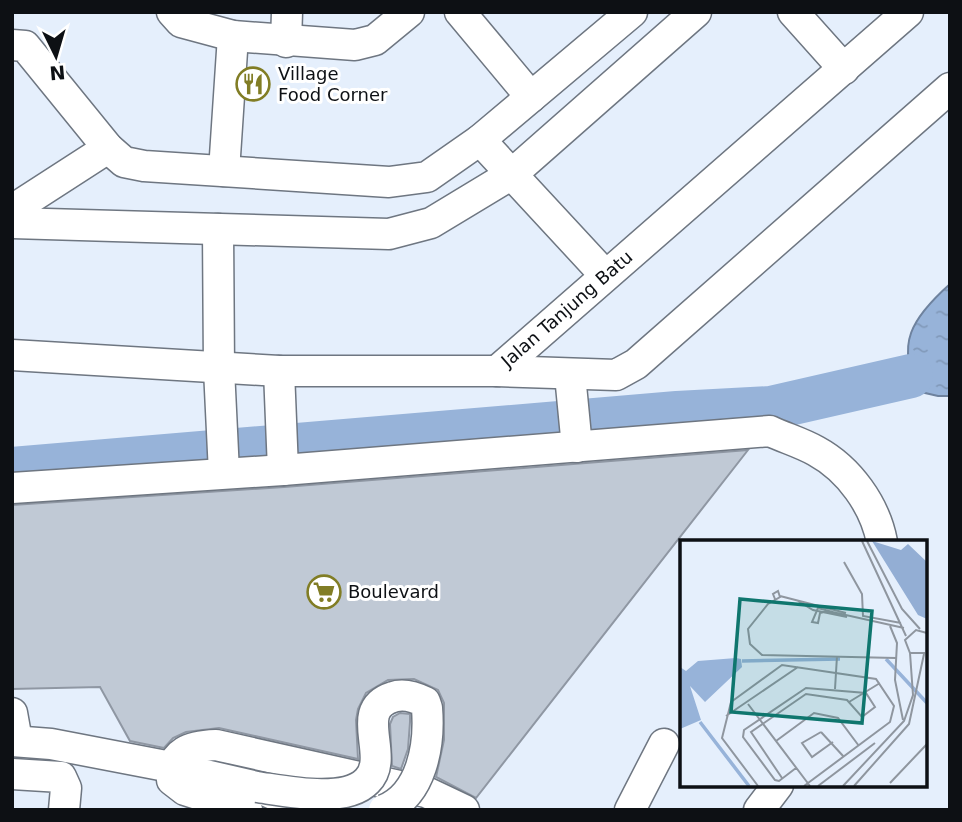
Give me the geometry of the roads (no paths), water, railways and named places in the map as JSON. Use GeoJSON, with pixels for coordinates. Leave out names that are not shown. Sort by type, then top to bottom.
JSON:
{"type":"FeatureCollection","features":[{"type":"Feature","properties":{"kind":"street"},"geometry":{"type":"LineString","coordinates":[[172,12],[181,22],[233,36],[286,27],[355,45],[375,40],[408,12]]}},
{"type":"Feature","properties":{"kind":"street"},"geometry":{"type":"LineString","coordinates":[[460,12],[531,97]]}},
{"type":"Feature","properties":{"kind":"street"},"geometry":{"type":"LineString","coordinates":[[12,45],[25,46],[108,148],[124,162],[389,182],[427,177],[480,140],[632,12]]}},
{"type":"Feature","properties":{"kind":"street"},"geometry":{"type":"LineString","coordinates":[[12,223],[389,234],[431,223],[512,174],[696,12]]}},
{"type":"Feature","properties":{"kind":"street"},"geometry":{"type":"LineString","coordinates":[[793,12],[844,69]]}},
{"type":"Feature","properties":{"kind":"street","name":"Jalan Tanjung Batu"},"geometry":{"type":"LineString","coordinates":[[12,355],[279,371],[497,371],[908,12]]}},
{"type":"Feature","properties":{"kind":"street"},"geometry":{"type":"LineString","coordinates":[[224,171],[233,36]]}},
{"type":"Feature","properties":{"kind":"street"},"geometry":{"type":"LineString","coordinates":[[497,371],[616,375],[636,364],[950,88]]}},
{"type":"Feature","properties":{"kind":"street"},"geometry":{"type":"LineString","coordinates":[[480,140],[605,275]]}},
{"type":"Feature","properties":{"kind":"street"},"geometry":{"type":"LineString","coordinates":[[12,210],[108,148]]}},
{"type":"Feature","properties":{"kind":"street"},"geometry":{"type":"LineString","coordinates":[[218,229],[219,369],[224,465]]}},
{"type":"Feature","properties":{"kind":"street"},"geometry":{"type":"LineString","coordinates":[[279,371],[283,461]]}},
{"type":"Feature","properties":{"kind":"street"},"geometry":{"type":"LineString","coordinates":[[570,375],[577,447]]}},
{"type":"Feature","properties":{"kind":"street"},"geometry":{"type":"LineString","coordinates":[[12,488],[224,465],[577,447],[770,431],[816,450],[842,468],[878,522],[882,540]]}},
{"type":"Feature","properties":{"kind":"street"},"geometry":{"type":"LineString","coordinates":[[252,798],[322,796],[357,788],[367,782],[373,774],[376,750],[372,726],[377,707],[381,701],[392,697],[410,696],[425,702],[427,708],[424,759],[415,783],[403,799],[383,810]]}},
{"type":"Feature","properties":{"kind":"street"},"geometry":{"type":"LineString","coordinates":[[14,732],[51,744],[171,767],[252,798],[309,810]]}},
{"type":"Feature","properties":{"kind":"street"},"geometry":{"type":"LineString","coordinates":[[629,810],[664,744]]}},
{"type":"Feature","properties":{"kind":"street"},"geometry":{"type":"LineString","coordinates":[[171,767],[193,746],[216,745],[426,792],[464,810]]}},
{"type":"Feature","properties":{"kind":"street"},"geometry":{"type":"LineString","coordinates":[[12,774],[61,777],[66,788],[64,810]]}},
{"type":"Feature","properties":{"kind":"street"},"geometry":{"type":"LineString","coordinates":[[759,810],[776,787]]}},
{"type":"Feature","properties":{"kind":"water"},"geometry":{"type":"Polygon","coordinates":[[[950,284],[950,396],[938,396],[921,392],[913,375],[908,346],[917,320],[950,284]]]}},
{"type":"Feature","properties":{"kind":"waterway"},"geometry":{"type":"LineString","coordinates":[[12,469],[677,413],[771,408],[911,376]]}},
{"type":"Feature","properties":{"kind":"place","name":"Village Food Corner"},"geometry":{"type":"Point","coordinates":[253,84]}},
{"type":"Feature","properties":{"kind":"place","name":"Boulevard"},"geometry":{"type":"Point","coordinates":[324,592]}}]}
